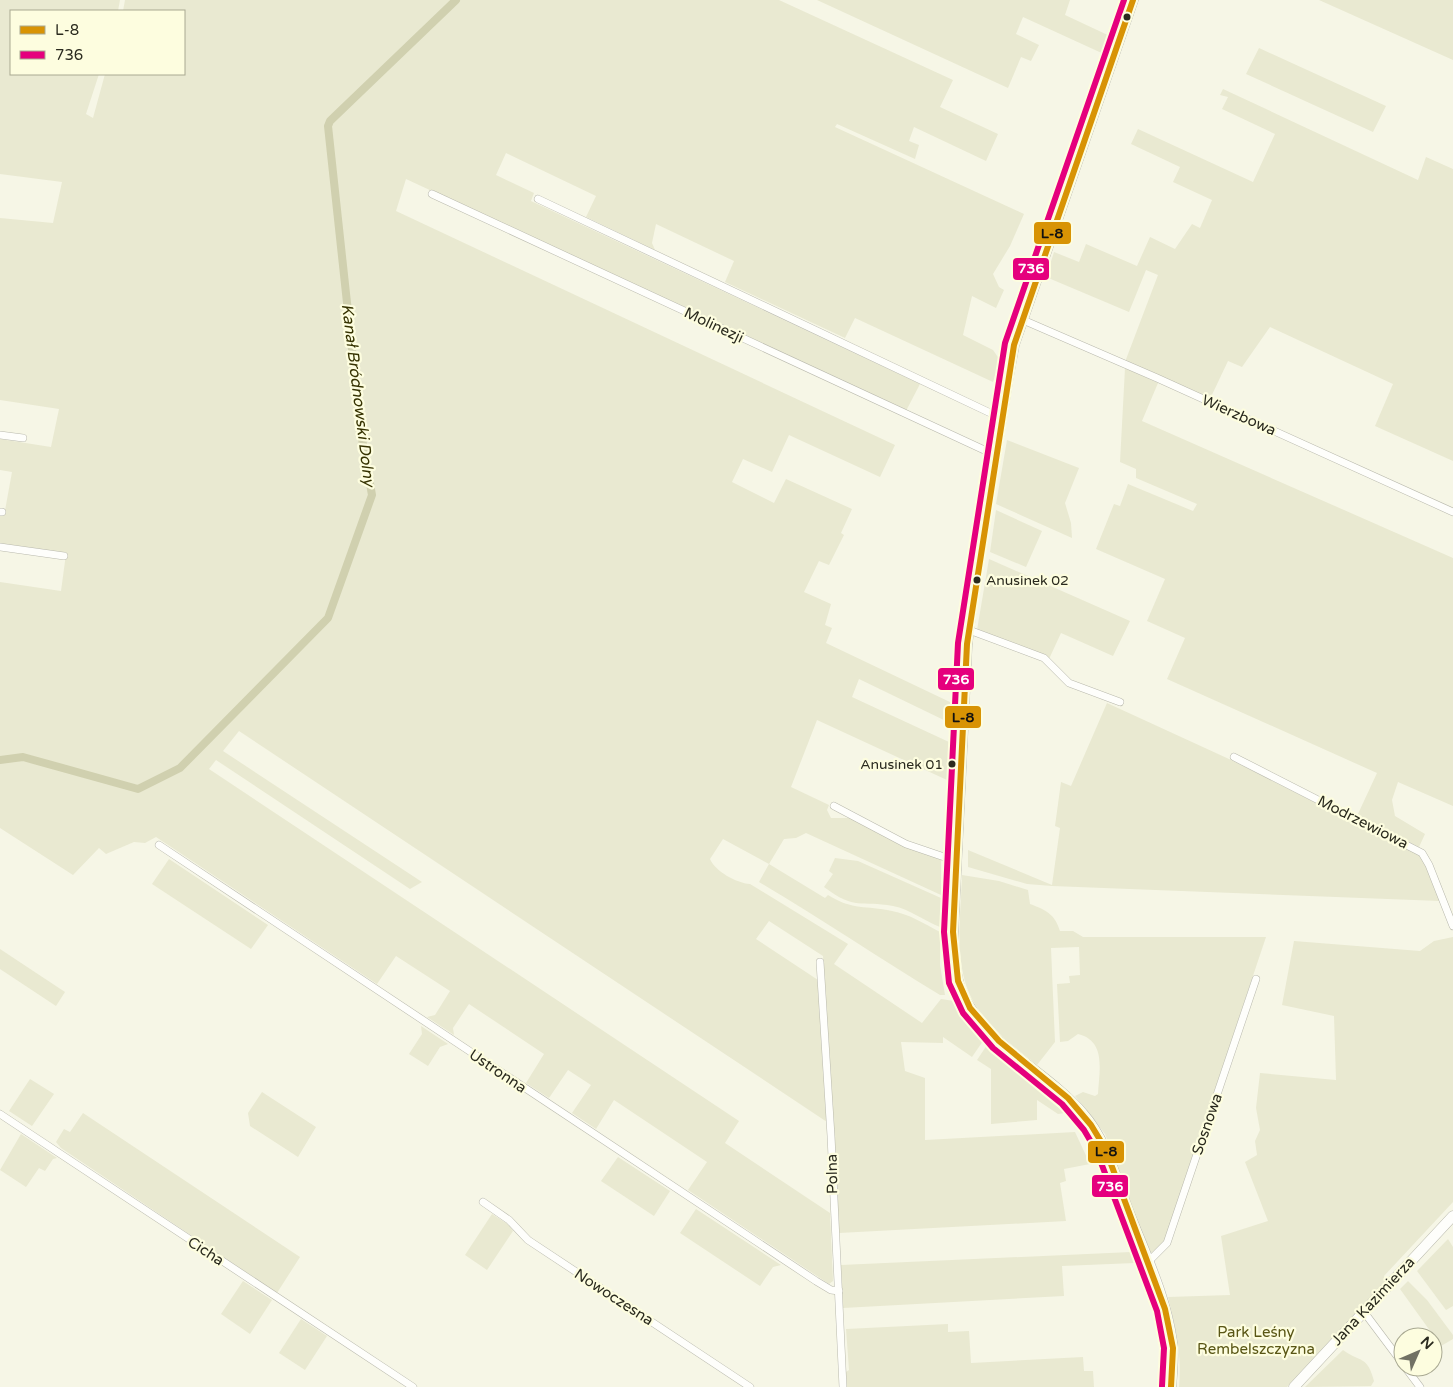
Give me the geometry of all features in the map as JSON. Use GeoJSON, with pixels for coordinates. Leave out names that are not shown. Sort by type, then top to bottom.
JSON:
{"type":"FeatureCollection","features":[{"type":"Feature","properties":{"kind":"main road"},"geometry":{"type":"LineString","coordinates":[[1133,0],[1014,344],[995,455],[969,630],[956,861],[954,932],[955,960],[960,987],[970,1008],[985,1028],[1010,1051],[1067,1096],[1085,1116],[1101,1141],[1148,1262],[1167,1319],[1172,1342],[1173,1366],[1171,1387]]}},
{"type":"Feature","properties":{"kind":"main road","name":"Jana Kazimierza"},"geometry":{"type":"LineString","coordinates":[[1294,1387],[1453,1216]]}},
{"type":"Feature","properties":{"kind":"street","name":"Molinezji"},"geometry":{"type":"LineString","coordinates":[[432,194],[995,455]]}},
{"type":"Feature","properties":{"kind":"street"},"geometry":{"type":"LineString","coordinates":[[538,198],[1001,418]]}},
{"type":"Feature","properties":{"kind":"street","name":"Wierzbowa"},"geometry":{"type":"LineString","coordinates":[[1023,320],[1158,378],[1453,512]]}},
{"type":"Feature","properties":{"kind":"street"},"geometry":{"type":"LineString","coordinates":[[0,435],[24,438]]}},
{"type":"Feature","properties":{"kind":"street"},"geometry":{"type":"LineString","coordinates":[[0,546],[64,556]]}},
{"type":"Feature","properties":{"kind":"street"},"geometry":{"type":"LineString","coordinates":[[969,630],[1044,658],[1069,683],[1120,702]]}},
{"type":"Feature","properties":{"kind":"street","name":"Modrzewiowa"},"geometry":{"type":"LineString","coordinates":[[1234,757],[1422,853],[1429,865],[1453,926]]}},
{"type":"Feature","properties":{"kind":"street"},"geometry":{"type":"LineString","coordinates":[[834,806],[906,844],[956,861]]}},
{"type":"Feature","properties":{"kind":"street","name":"Ustronna"},"geometry":{"type":"LineString","coordinates":[[159,845],[816,1281],[831,1290],[839,1291]]}},
{"type":"Feature","properties":{"kind":"street","name":"Polna"},"geometry":{"type":"LineString","coordinates":[[820,962],[839,1291],[842,1387]]}},
{"type":"Feature","properties":{"kind":"street","name":"Sosnowa"},"geometry":{"type":"LineString","coordinates":[[1148,1262],[1167,1243],[1256,979]]}},
{"type":"Feature","properties":{"kind":"street","name":"Cicha"},"geometry":{"type":"LineString","coordinates":[[0,1114],[413,1387]]}},
{"type":"Feature","properties":{"kind":"street","name":"Nowoczesna"},"geometry":{"type":"LineString","coordinates":[[483,1202],[509,1220],[528,1240],[750,1387]]}},
{"type":"Feature","properties":{"kind":"street"},"geometry":{"type":"LineString","coordinates":[[1364,1312],[1393,1351]]}},
{"type":"Feature","properties":{"kind":"green space"},"geometry":{"type":"Polygon","coordinates":[[[0,0],[120,0],[118,10],[10,10],[10,75],[99,75],[86,114],[93,118],[105,75],[185,75],[185,10],[123,10],[125,0],[779,0],[953,80],[940,107],[998,134],[986,161],[914,127],[909,141],[919,145],[915,159],[837,124],[835,127],[1024,214],[1010,246],[993,274],[999,287],[1004,290],[996,308],[972,296],[963,335],[993,350],[1000,360],[993,382],[855,318],[845,338],[725,282],[734,261],[656,224],[652,243],[655,250],[586,217],[596,196],[506,153],[496,175],[534,193],[531,201],[920,384],[906,411],[406,179],[396,211],[895,445],[880,477],[789,435],[772,472],[743,459],[732,482],[774,503],[786,479],[852,509],[841,533],[844,535],[829,565],[819,561],[804,592],[831,604],[825,625],[832,628],[826,643],[952,703],[950,723],[859,679],[852,697],[949,742],[947,780],[817,720],[791,787],[829,805],[827,810],[831,818],[851,818],[941,859],[941,895],[806,833],[796,838],[784,839],[769,864],[723,839],[710,859],[716,868],[727,876],[750,884],[848,944],[834,964],[922,1023],[941,999],[954,1001],[983,1041],[972,1057],[943,1037],[943,1043],[901,1042],[905,1071],[925,1078],[925,1140],[1075,1132],[1090,1164],[1064,1169],[1066,1181],[1060,1183],[1066,1221],[839,1233],[823,956],[769,921],[756,939],[818,980],[830,1124],[239,731],[223,751],[422,882],[410,889],[216,760],[209,769],[739,1121],[725,1143],[830,1213],[833,1281],[829,1284],[688,1190],[707,1162],[614,1100],[596,1129],[572,1113],[591,1085],[568,1070],[549,1098],[526,1083],[544,1054],[469,1004],[453,1028],[454,1035],[427,1017],[435,1015],[450,991],[396,956],[377,984],[156,837],[145,843],[134,842],[106,854],[99,848],[73,875],[0,828],[0,582],[61,591],[66,554],[0,544],[0,515],[4,516],[12,472],[0,470],[0,439],[51,447],[59,409],[0,400],[0,218],[53,223],[62,182],[0,174],[0,0]]]}},
{"type":"Feature","properties":{"kind":"green space"},"geometry":{"type":"Polygon","coordinates":[[[817,0],[1070,0],[1065,15],[1112,37],[1106,55],[1023,17],[1016,34],[1039,45],[1031,61],[1021,57],[1008,88],[817,0]]]}},
{"type":"Feature","properties":{"kind":"green space"},"geometry":{"type":"Polygon","coordinates":[[[1319,0],[1453,0],[1453,60],[1319,0]]]}},
{"type":"Feature","properties":{"kind":"green space"},"geometry":{"type":"Polygon","coordinates":[[[1259,48],[1386,106],[1373,132],[1246,74],[1259,48]]]}},
{"type":"Feature","properties":{"kind":"green space"},"geometry":{"type":"Polygon","coordinates":[[[1223,89],[1418,180],[1426,157],[1453,169],[1453,461],[1375,426],[1393,384],[1270,327],[1242,367],[1228,361],[1210,399],[1125,362],[1158,275],[1146,270],[1129,312],[1046,277],[1054,252],[1079,262],[1086,244],[1137,266],[1150,237],[1175,249],[1192,224],[1200,228],[1212,200],[1173,182],[1180,167],[1131,144],[1138,129],[1253,182],[1275,134],[1222,109],[1228,97],[1220,95],[1223,89]]]}},
{"type":"Feature","properties":{"kind":"green space"},"geometry":{"type":"Polygon","coordinates":[[[1125,368],[1158,383],[1142,421],[1453,558],[1453,806],[1398,782],[1392,800],[1395,816],[1425,834],[1419,847],[1357,816],[1377,773],[1167,679],[1185,638],[1147,621],[1165,579],[1096,549],[1114,504],[1120,506],[1128,484],[1193,511],[1197,504],[1136,478],[1136,469],[1120,462],[1125,368]]]}},
{"type":"Feature","properties":{"kind":"green space"},"geometry":{"type":"Polygon","coordinates":[[[1007,440],[1079,468],[1065,503],[1071,523],[1072,538],[996,504],[1007,440]]]}},
{"type":"Feature","properties":{"kind":"green space"},"geometry":{"type":"Polygon","coordinates":[[[996,510],[1042,531],[1026,567],[990,552],[996,510]]]}},
{"type":"Feature","properties":{"kind":"green space"},"geometry":{"type":"Polygon","coordinates":[[[989,559],[1130,621],[1113,656],[1061,633],[1049,659],[977,630],[989,559]]]}},
{"type":"Feature","properties":{"kind":"green space"},"geometry":{"type":"Polygon","coordinates":[[[1107,703],[1229,759],[1423,857],[1440,901],[1052,886],[1027,884],[968,867],[968,850],[1052,885],[1060,828],[1055,826],[1061,782],[1071,786],[1107,703]]]}},
{"type":"Feature","properties":{"kind":"green space"},"geometry":{"type":"Polygon","coordinates":[[[835,858],[858,861],[941,898],[940,927],[911,912],[893,906],[851,902],[824,887],[833,874],[829,871],[835,858]]]}},
{"type":"Feature","properties":{"kind":"green space"},"geometry":{"type":"Polygon","coordinates":[[[169,859],[268,925],[251,949],[152,884],[169,859]]]}},
{"type":"Feature","properties":{"kind":"green space"},"geometry":{"type":"Polygon","coordinates":[[[769,864],[825,898],[828,895],[853,906],[883,909],[905,914],[940,932],[940,965],[945,995],[940,995],[759,882],[769,864]]]}},
{"type":"Feature","properties":{"kind":"green space"},"geometry":{"type":"Polygon","coordinates":[[[962,875],[999,881],[1028,890],[1030,904],[1049,913],[1060,931],[1073,931],[1083,937],[1266,937],[1164,1242],[1150,1254],[1105,1134],[1075,1096],[1083,1092],[1095,1096],[1098,1094],[1100,1067],[1097,1050],[1094,1043],[1078,1034],[1068,1041],[1060,1042],[1057,984],[1070,983],[1069,976],[1080,975],[1079,947],[1051,948],[1055,1042],[1037,1065],[990,1024],[969,993],[961,965],[960,950],[962,875]]]}},
{"type":"Feature","properties":{"kind":"green space","name":"Park Leśny Rembelszczyzna"},"geometry":{"type":"Polygon","coordinates":[[[1453,937],[1453,1202],[1384,1276],[1386,1282],[1287,1387],[1179,1387],[1179,1352],[1168,1297],[1230,1295],[1221,1236],[1268,1221],[1245,1162],[1257,1155],[1255,1141],[1260,1130],[1256,1108],[1260,1073],[1336,1080],[1334,1016],[1282,1005],[1294,941],[1420,951],[1434,941],[1453,937]]]}},
{"type":"Feature","properties":{"kind":"green space"},"geometry":{"type":"Polygon","coordinates":[[[0,949],[65,992],[56,1006],[0,969],[0,949]]]}},
{"type":"Feature","properties":{"kind":"green space"},"geometry":{"type":"Polygon","coordinates":[[[421,1026],[448,1044],[440,1047],[428,1066],[409,1054],[422,1034],[421,1026]]]}},
{"type":"Feature","properties":{"kind":"green space"},"geometry":{"type":"Polygon","coordinates":[[[987,1045],[1065,1113],[1058,1114],[1037,1100],[1037,1120],[991,1124],[991,1069],[977,1060],[987,1045]]]}},
{"type":"Feature","properties":{"kind":"green space"},"geometry":{"type":"Polygon","coordinates":[[[30,1079],[54,1094],[32,1126],[9,1111],[30,1079]]]}},
{"type":"Feature","properties":{"kind":"green space"},"geometry":{"type":"Polygon","coordinates":[[[262,1092],[316,1127],[298,1157],[250,1126],[248,1113],[262,1092]]]}},
{"type":"Feature","properties":{"kind":"green space"},"geometry":{"type":"Polygon","coordinates":[[[83,1113],[300,1257],[277,1293],[61,1148],[56,1142],[64,1129],[70,1132],[83,1113]]]}},
{"type":"Feature","properties":{"kind":"green space"},"geometry":{"type":"Polygon","coordinates":[[[21,1134],[57,1158],[53,1159],[45,1171],[39,1168],[26,1187],[0,1170],[21,1134]]]}},
{"type":"Feature","properties":{"kind":"green space"},"geometry":{"type":"Polygon","coordinates":[[[618,1157],[670,1191],[654,1216],[601,1181],[618,1157]]]}},
{"type":"Feature","properties":{"kind":"green space"},"geometry":{"type":"Polygon","coordinates":[[[696,1209],[781,1265],[773,1267],[760,1286],[680,1233],[696,1209]]]}},
{"type":"Feature","properties":{"kind":"green space"},"geometry":{"type":"Polygon","coordinates":[[[492,1214],[509,1225],[513,1231],[487,1270],[465,1255],[492,1214]]]}},
{"type":"Feature","properties":{"kind":"green space"},"geometry":{"type":"Polygon","coordinates":[[[1448,1239],[1453,1247],[1453,1306],[1446,1310],[1417,1271],[1448,1239]]]}},
{"type":"Feature","properties":{"kind":"green space"},"geometry":{"type":"Polygon","coordinates":[[[1131,1252],[1135,1263],[1062,1266],[1064,1296],[843,1308],[841,1265],[1131,1252]]]}},
{"type":"Feature","properties":{"kind":"green space"},"geometry":{"type":"Polygon","coordinates":[[[243,1281],[272,1300],[250,1334],[221,1314],[243,1281]]]}},
{"type":"Feature","properties":{"kind":"green space"},"geometry":{"type":"Polygon","coordinates":[[[1408,1281],[1427,1300],[1453,1335],[1453,1339],[1443,1345],[1443,1327],[1427,1327],[1400,1289],[1408,1281]]]}},
{"type":"Feature","properties":{"kind":"green space"},"geometry":{"type":"Polygon","coordinates":[[[301,1319],[327,1336],[305,1370],[279,1353],[301,1319]]]}},
{"type":"Feature","properties":{"kind":"green space"},"geometry":{"type":"Polygon","coordinates":[[[948,1324],[948,1332],[969,1331],[971,1363],[1083,1357],[1084,1371],[1093,1371],[1094,1387],[847,1387],[846,1372],[849,1370],[846,1329],[948,1324]]]}},
{"type":"Feature","properties":{"kind":"green space"},"geometry":{"type":"Polygon","coordinates":[[[1343,1350],[1366,1363],[1374,1381],[1371,1386],[1305,1387],[1343,1350]]]}},
{"type":"Feature","properties":{"kind":"waterway","name":"Kanał Bródnowski Dolny"},"geometry":{"type":"LineString","coordinates":[[0,760],[23,757],[138,789],[180,768],[328,618],[372,495],[361,433],[328,126],[330,121],[456,0]]}},
{"type":"Feature","properties":{"kind":"transit line","name":"736"},"geometry":{"type":"LineString","coordinates":[[1124,0],[1005,343],[958,643],[944,932],[949,983],[963,1013],[993,1048],[1062,1104],[1084,1130],[1097,1152],[1157,1311],[1164,1348],[1162,1386]]}},
{"type":"Feature","properties":{"kind":"transit line","name":"L-8"},"geometry":{"type":"LineString","coordinates":[[1133,0],[1014,345],[967,644],[953,932],[958,981],[970,1008],[999,1041],[1068,1098],[1091,1125],[1105,1148],[1165,1309],[1173,1348],[1171,1387]]}},
{"type":"Feature","properties":{"kind":"place","name":"Anusinek 02"},"geometry":{"type":"Point","coordinates":[977,580]}},
{"type":"Feature","properties":{"kind":"place","name":"Anusinek 01"},"geometry":{"type":"Point","coordinates":[952,764]}}]}
